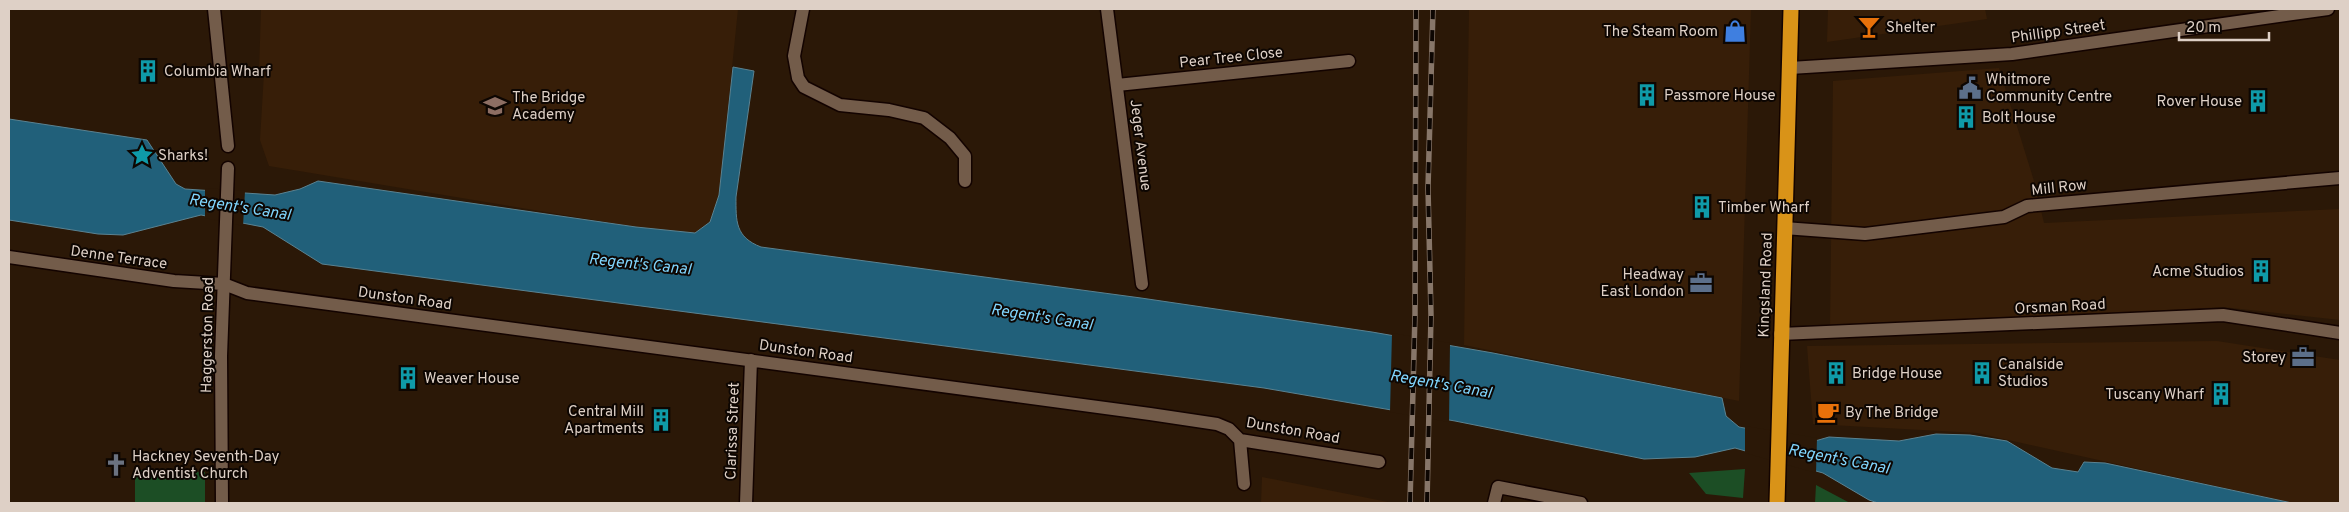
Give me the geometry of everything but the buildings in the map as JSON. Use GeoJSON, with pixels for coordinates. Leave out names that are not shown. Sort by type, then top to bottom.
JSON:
{"type":"FeatureCollection","features":[{"type":"Feature","properties":{"kind":"highway","name":"Kingsland Road"},"geometry":{"type":"LineString","coordinates":[[1777,499],[1780,334],[1791,9]]}},
{"type":"Feature","properties":{"kind":"street"},"geometry":{"type":"LineString","coordinates":[[214,9],[228,146]]}},
{"type":"Feature","properties":{"kind":"street"},"geometry":{"type":"LineString","coordinates":[[803,9],[794,56],[798,78],[804,87],[840,105],[889,110],[924,118],[950,138],[964,156],[965,181]]}},
{"type":"Feature","properties":{"kind":"street","name":"Jeger Avenue"},"geometry":{"type":"LineString","coordinates":[[1107,9],[1142,284]]}},
{"type":"Feature","properties":{"kind":"street","name":"Phillipp Street"},"geometry":{"type":"LineString","coordinates":[[1790,68],[2012,54],[2328,9]]}},
{"type":"Feature","properties":{"kind":"street","name":"Pear Tree Close"},"geometry":{"type":"LineString","coordinates":[[1117,85],[1349,61]]}},
{"type":"Feature","properties":{"kind":"street","name":"Haggerston Road"},"geometry":{"type":"LineString","coordinates":[[222,503],[221,356],[224,230],[228,168]]}},
{"type":"Feature","properties":{"kind":"street","name":"Mill Row"},"geometry":{"type":"LineString","coordinates":[[1784,228],[1866,234],[2004,216],[2027,206],[2340,178]]}},
{"type":"Feature","properties":{"kind":"street","name":"Denne Terrace"},"geometry":{"type":"LineString","coordinates":[[9,257],[174,281],[224,284]]}},
{"type":"Feature","properties":{"kind":"street","name":"Dunston Road"},"geometry":{"type":"LineString","coordinates":[[224,284],[247,292],[1216,424],[1229,429],[1240,440],[1379,462]]}},
{"type":"Feature","properties":{"kind":"street","name":"Orsman Road"},"geometry":{"type":"LineString","coordinates":[[1780,334],[2223,315],[2340,333]]}},
{"type":"Feature","properties":{"kind":"street","name":"Clarissa Street"},"geometry":{"type":"LineString","coordinates":[[746,503],[750,360]]}},
{"type":"Feature","properties":{"kind":"street"},"geometry":{"type":"LineString","coordinates":[[1240,440],[1244,484]]}},
{"type":"Feature","properties":{"kind":"street"},"geometry":{"type":"LineString","coordinates":[[1494,503],[1498,487],[1581,503]]}},
{"type":"Feature","properties":{"kind":"shaded area","name":"The Bridge Academy"},"geometry":{"type":"Polygon","coordinates":[[[261,9],[738,9],[719,195],[710,222],[695,233],[636,227],[269,166],[260,140],[264,73],[259,73],[261,9]]]}},
{"type":"Feature","properties":{"kind":"shaded area"},"geometry":{"type":"Polygon","coordinates":[[[1469,9],[1751,9],[1739,401],[1464,345],[1469,9]]]}},
{"type":"Feature","properties":{"kind":"shaded area"},"geometry":{"type":"Polygon","coordinates":[[[1828,9],[1985,9],[1987,19],[1827,42],[1828,9]]]}},
{"type":"Feature","properties":{"kind":"shaded area"},"geometry":{"type":"Polygon","coordinates":[[[1999,68],[2034,181],[2044,223],[2340,209],[2340,320],[2223,307],[1830,329],[1833,81],[1999,68]]]}},
{"type":"Feature","properties":{"kind":"shaded area"},"geometry":{"type":"Polygon","coordinates":[[[2217,341],[2340,360],[2340,503],[2292,503],[1977,433],[1813,424],[1807,346],[2217,341]]]}},
{"type":"Feature","properties":{"kind":"shaded area"},"geometry":{"type":"Polygon","coordinates":[[[1262,477],[1393,503],[1261,503],[1262,477]]]}},
{"type":"Feature","properties":{"kind":"green space"},"geometry":{"type":"Polygon","coordinates":[[[1745,469],[1743,498],[1706,494],[1689,473],[1745,469]]]}},
{"type":"Feature","properties":{"kind":"green space"},"geometry":{"type":"Polygon","coordinates":[[[135,470],[205,472],[205,503],[135,503],[135,470]]]}},
{"type":"Feature","properties":{"kind":"green space"},"geometry":{"type":"Polygon","coordinates":[[[1816,485],[1850,503],[1815,503],[1816,485]]]}},
{"type":"Feature","properties":{"kind":"water","name":"Regent's Canal"},"geometry":{"type":"Polygon","coordinates":[[[733,67],[754,71],[736,197],[736,214],[742,233],[752,243],[761,247],[1141,298],[1372,332],[1493,353],[1722,398],[1726,416],[1739,427],[1815,441],[1829,437],[1899,441],[1936,434],[1970,435],[2007,441],[2052,468],[2078,472],[2084,462],[2105,463],[2292,503],[1878,503],[1869,500],[1823,473],[1735,448],[1695,457],[1644,459],[1455,421],[1264,388],[322,264],[263,227],[201,215],[123,235],[98,234],[9,220],[9,119],[147,140],[176,184],[185,189],[275,195],[300,189],[318,181],[636,227],[695,233],[710,222],[719,195],[733,67]]]}},
{"type":"Feature","properties":{"kind":"pier"},"geometry":{"type":"Polygon","coordinates":[[[205,188],[245,191],[243,226],[205,218],[205,188]]]}},
{"type":"Feature","properties":{"kind":"pier"},"geometry":{"type":"Polygon","coordinates":[[[1392,333],[1450,343],[1449,422],[1390,412],[1392,333]]]}},
{"type":"Feature","properties":{"kind":"pier"},"geometry":{"type":"Polygon","coordinates":[[[1745,426],[1817,438],[1816,473],[1745,453],[1745,426]]]}},
{"type":"Feature","properties":{"kind":"railway"},"geometry":{"type":"LineString","coordinates":[[1410,503],[1415,314],[1416,9]]}},
{"type":"Feature","properties":{"kind":"railway"},"geometry":{"type":"LineString","coordinates":[[1427,503],[1431,315],[1428,188],[1433,9]]}},
{"type":"Feature","properties":{"kind":"place","name":"Shelter"},"geometry":{"type":"Point","coordinates":[1869,27]}},
{"type":"Feature","properties":{"kind":"place","name":"The Steam Room"},"geometry":{"type":"Point","coordinates":[1735,31]}},
{"type":"Feature","properties":{"kind":"place","name":"Columbia Wharf"},"geometry":{"type":"Point","coordinates":[148,71]}},
{"type":"Feature","properties":{"kind":"place","name":"Whitmore Community Centre"},"geometry":{"type":"Point","coordinates":[1970,88]}},
{"type":"Feature","properties":{"kind":"place","name":"Passmore House"},"geometry":{"type":"Point","coordinates":[1647,95]}},
{"type":"Feature","properties":{"kind":"place","name":"Rover House"},"geometry":{"type":"Point","coordinates":[2258,101]}},
{"type":"Feature","properties":{"kind":"place","name":"The Bridge Academy"},"geometry":{"type":"Point","coordinates":[495,106]}},
{"type":"Feature","properties":{"kind":"place","name":"Bolt House"},"geometry":{"type":"Point","coordinates":[1966,117]}},
{"type":"Feature","properties":{"kind":"place","name":"Sharks!"},"geometry":{"type":"Point","coordinates":[142,155]}},
{"type":"Feature","properties":{"kind":"place","name":"Timber Wharf"},"geometry":{"type":"Point","coordinates":[1702,207]}},
{"type":"Feature","properties":{"kind":"place","name":"Acme Studios"},"geometry":{"type":"Point","coordinates":[2261,271]}},
{"type":"Feature","properties":{"kind":"place","name":"Headway East London"},"geometry":{"type":"Point","coordinates":[1701,283]}},
{"type":"Feature","properties":{"kind":"place","name":"Storey"},"geometry":{"type":"Point","coordinates":[2303,357]}},
{"type":"Feature","properties":{"kind":"place","name":"Bridge House"},"geometry":{"type":"Point","coordinates":[1836,373]}},
{"type":"Feature","properties":{"kind":"place","name":"Canalside Studios"},"geometry":{"type":"Point","coordinates":[1982,373]}},
{"type":"Feature","properties":{"kind":"place","name":"Weaver House"},"geometry":{"type":"Point","coordinates":[408,378]}},
{"type":"Feature","properties":{"kind":"place","name":"Tuscany Wharf"},"geometry":{"type":"Point","coordinates":[2221,394]}},
{"type":"Feature","properties":{"kind":"place","name":"By The Bridge"},"geometry":{"type":"Point","coordinates":[1828,412]}},
{"type":"Feature","properties":{"kind":"place","name":"Central Mill Apartments"},"geometry":{"type":"Point","coordinates":[661,420]}},
{"type":"Feature","properties":{"kind":"place","name":"Hackney Seventh-Day Adventist Church"},"geometry":{"type":"Point","coordinates":[116,465]}}]}
